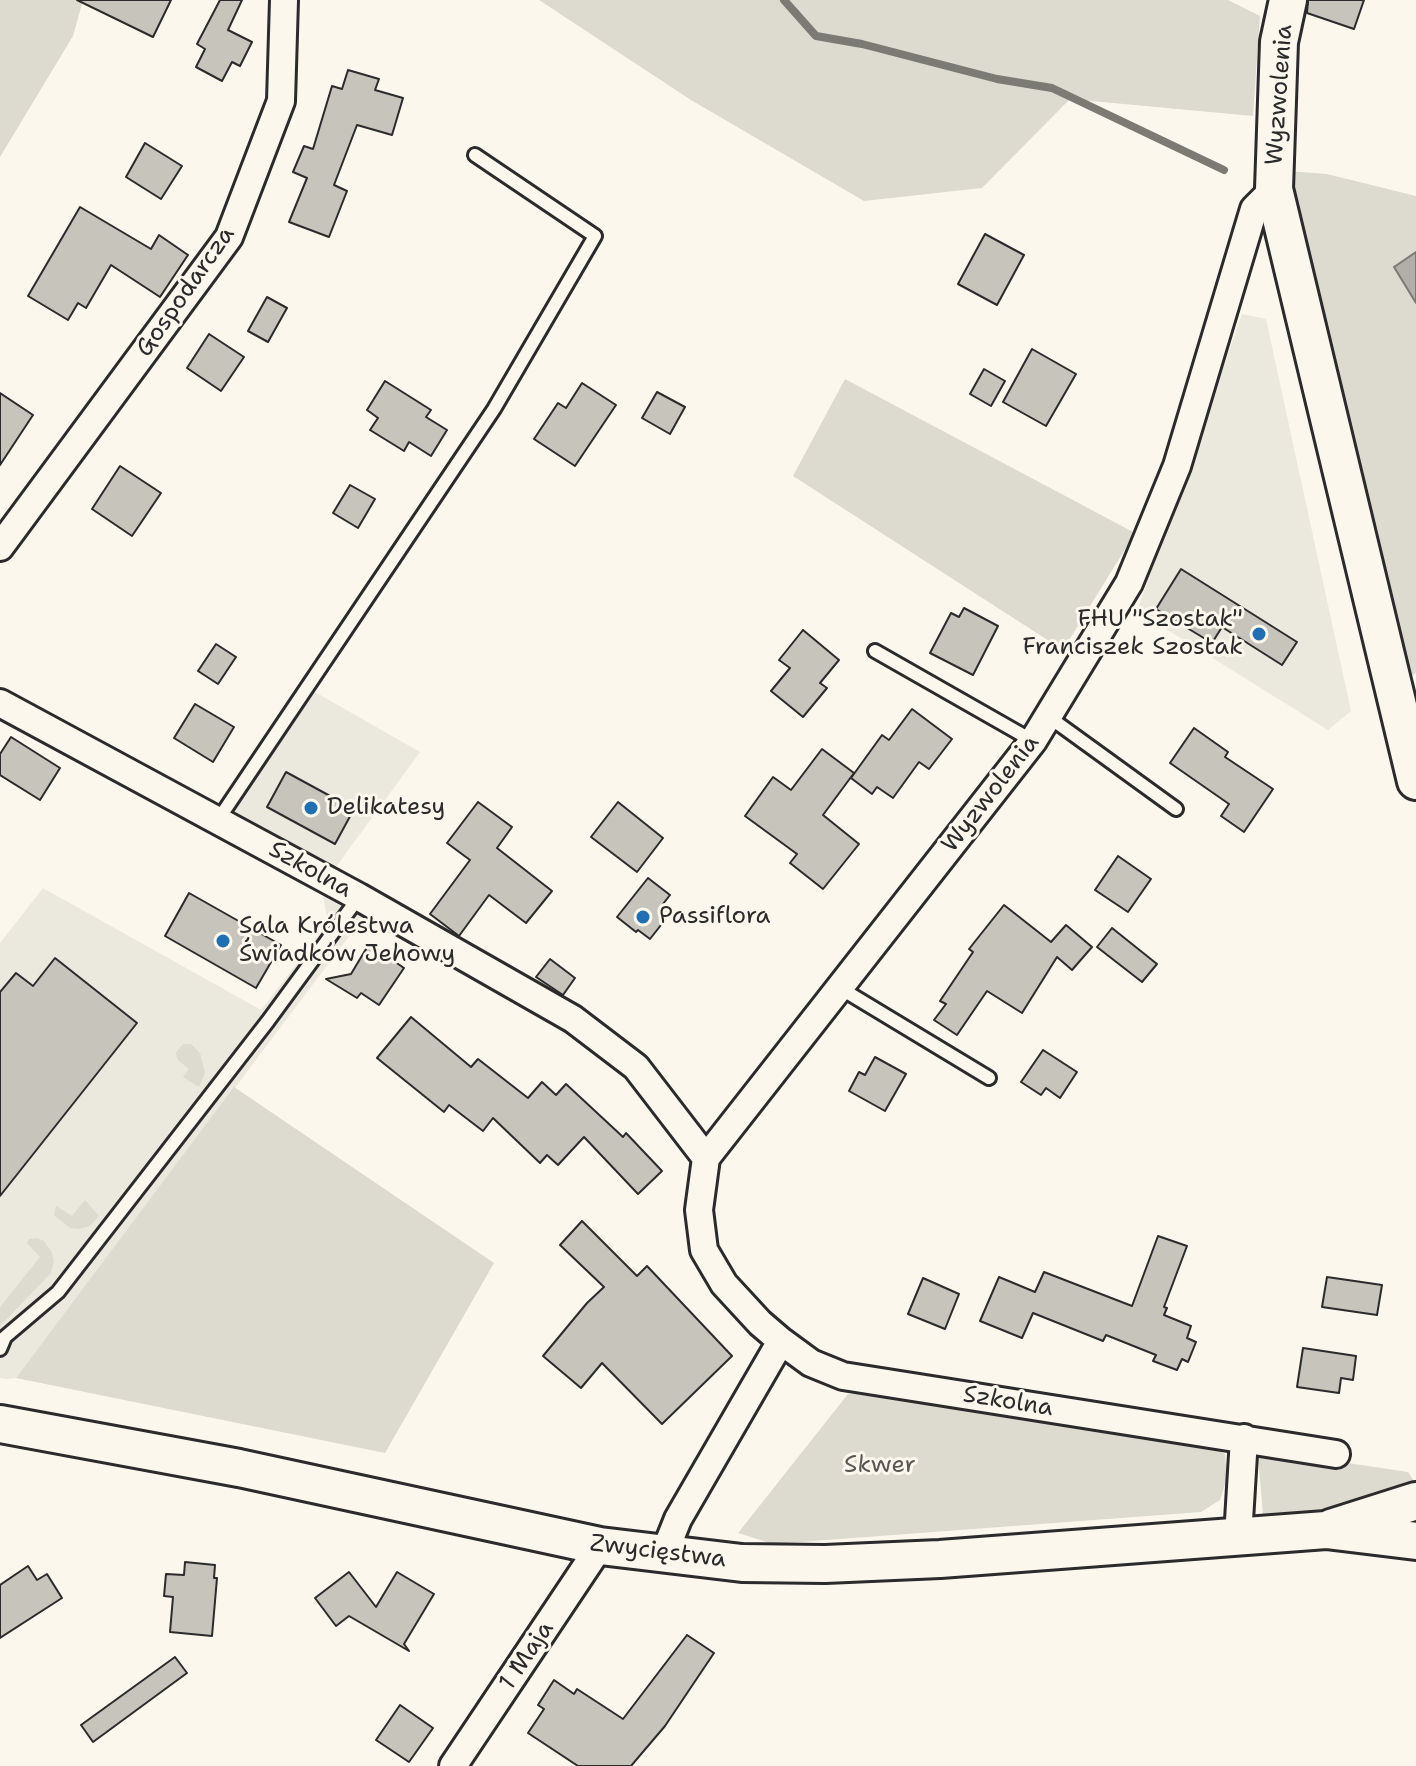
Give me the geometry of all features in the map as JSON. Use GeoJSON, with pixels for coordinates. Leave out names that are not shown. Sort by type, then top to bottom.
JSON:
{"type":"FeatureCollection","features":[{"type":"Feature","properties":{"kind":"main road","name":"Wyzwolenia"},"geometry":{"type":"LineString","coordinates":[[1288,0],[1279,42],[1274,189],[1416,781]]}},
{"type":"Feature","properties":{"kind":"main road","name":"Zwycięstwa"},"geometry":{"type":"LineString","coordinates":[[0,1424],[239,1468],[600,1546],[742,1563],[871,1563],[1326,1530],[1416,1541]]}},
{"type":"Feature","properties":{"kind":"main road","name":"Zwycięstwa"},"geometry":{"type":"LineString","coordinates":[[1326,1530],[1416,1501]]}},
{"type":"Feature","properties":{"kind":"street","name":"Gospodarcza"},"geometry":{"type":"LineString","coordinates":[[0,547],[229,237],[281,101],[284,0]]}},
{"type":"Feature","properties":{"kind":"street","name":"Wyzwolenia"},"geometry":{"type":"LineString","coordinates":[[706,1158],[1033,741],[1129,583],[1177,466],[1254,209],[1274,189]]}},
{"type":"Feature","properties":{"kind":"street","name":"Szkolna"},"geometry":{"type":"LineString","coordinates":[[3,711],[218,820],[573,1019],[636,1067],[706,1158]]}},
{"type":"Feature","properties":{"kind":"street"},"geometry":{"type":"LineString","coordinates":[[664,1554],[678,1519],[781,1341],[724,1284],[704,1250],[699,1210],[706,1158]]}},
{"type":"Feature","properties":{"kind":"street","name":"Szkolna"},"geometry":{"type":"LineString","coordinates":[[781,1341],[811,1363],[843,1376],[1336,1454]]}},
{"type":"Feature","properties":{"kind":"street"},"geometry":{"type":"LineString","coordinates":[[1238,1537],[1244,1438]]}},
{"type":"Feature","properties":{"kind":"street","name":"1 Maja"},"geometry":{"type":"LineString","coordinates":[[453,1766],[600,1546]]}},
{"type":"Feature","properties":{"kind":"lane"},"geometry":{"type":"LineString","coordinates":[[218,820],[494,409],[595,236],[475,155]]}},
{"type":"Feature","properties":{"kind":"lane"},"geometry":{"type":"LineString","coordinates":[[875,651],[1033,741]]}},
{"type":"Feature","properties":{"kind":"lane"},"geometry":{"type":"LineString","coordinates":[[1049,717],[1176,809]]}},
{"type":"Feature","properties":{"kind":"lane"},"geometry":{"type":"LineString","coordinates":[[0,1349],[5,1337],[58,1292],[277,1009],[359,897]]}},
{"type":"Feature","properties":{"kind":"lane"},"geometry":{"type":"LineString","coordinates":[[840,988],[989,1078]]}},
{"type":"Feature","properties":{"kind":"shaded area"},"geometry":{"type":"Polygon","coordinates":[[[1416,252],[1416,303],[1394,267],[1416,252]]]}},
{"type":"Feature","properties":{"kind":"shaded area"},"geometry":{"type":"Polygon","coordinates":[[[1242,314],[1266,319],[1351,711],[1328,730],[1137,611],[1242,314]]]}},
{"type":"Feature","properties":{"kind":"shaded area"},"geometry":{"type":"Polygon","coordinates":[[[315,692],[420,752],[333,871],[230,817],[315,692]]]}},
{"type":"Feature","properties":{"kind":"shaded area"},"geometry":{"type":"Polygon","coordinates":[[[43,888],[261,1010],[328,923],[323,896],[363,918],[16,1378],[7,1379],[0,1378],[0,943],[43,888]]]}},
{"type":"Feature","properties":{"kind":"green space"},"geometry":{"type":"Polygon","coordinates":[[[0,0],[83,0],[73,36],[0,157],[0,0]]]}},
{"type":"Feature","properties":{"kind":"green space"},"geometry":{"type":"Polygon","coordinates":[[[539,0],[1228,0],[1260,16],[1253,116],[1070,99],[982,188],[864,201],[691,100],[539,0]]]}},
{"type":"Feature","properties":{"kind":"green space"},"geometry":{"type":"Polygon","coordinates":[[[1288,171],[1327,174],[1416,196],[1416,673],[1411,676],[1288,171]]]}},
{"type":"Feature","properties":{"kind":"green space"},"geometry":{"type":"Polygon","coordinates":[[[845,379],[1135,533],[1063,650],[793,476],[845,379]]]}},
{"type":"Feature","properties":{"kind":"green space"},"geometry":{"type":"Polygon","coordinates":[[[183,1044],[191,1044],[200,1053],[205,1073],[199,1087],[183,1077],[189,1069],[178,1060],[176,1053],[183,1044]]]}},
{"type":"Feature","properties":{"kind":"green space"},"geometry":{"type":"Polygon","coordinates":[[[234,1087],[494,1263],[385,1453],[16,1378],[234,1087]]]}},
{"type":"Feature","properties":{"kind":"green space"},"geometry":{"type":"Polygon","coordinates":[[[85,1200],[99,1216],[90,1226],[70,1228],[54,1215],[56,1206],[72,1216],[85,1200]]]}},
{"type":"Feature","properties":{"kind":"green space"},"geometry":{"type":"Polygon","coordinates":[[[29,1239],[44,1241],[52,1253],[51,1273],[0,1326],[0,1307],[40,1257],[27,1243],[29,1239]]]}},
{"type":"Feature","properties":{"kind":"green space","name":"Skwer"},"geometry":{"type":"Polygon","coordinates":[[[869,1393],[1204,1444],[1225,1454],[1227,1478],[1220,1500],[1201,1512],[773,1544],[738,1533],[848,1394],[869,1393]]]}},
{"type":"Feature","properties":{"kind":"green space"},"geometry":{"type":"Polygon","coordinates":[[[1301,1456],[1408,1472],[1414,1481],[1401,1495],[1313,1512],[1263,1514],[1258,1457],[1301,1456]]]}},
{"type":"Feature","properties":{"kind":"building"},"geometry":{"type":"Polygon","coordinates":[[[77,0],[171,0],[153,37],[77,0]]]}},
{"type":"Feature","properties":{"kind":"building"},"geometry":{"type":"Polygon","coordinates":[[[220,0],[242,0],[228,30],[252,42],[240,66],[232,62],[222,81],[196,67],[205,49],[197,44],[220,0]]]}},
{"type":"Feature","properties":{"kind":"building"},"geometry":{"type":"Polygon","coordinates":[[[1308,0],[1364,0],[1354,29],[1307,13],[1308,0]]]}},
{"type":"Feature","properties":{"kind":"building"},"geometry":{"type":"Polygon","coordinates":[[[348,70],[379,79],[375,90],[403,98],[392,135],[357,125],[334,185],[347,191],[329,237],[289,222],[307,178],[293,172],[304,146],[313,149],[332,86],[342,89],[348,70]]]}},
{"type":"Feature","properties":{"kind":"building"},"geometry":{"type":"Polygon","coordinates":[[[145,143],[182,166],[161,199],[126,177],[145,143]]]}},
{"type":"Feature","properties":{"kind":"building"},"geometry":{"type":"Polygon","coordinates":[[[80,207],[151,249],[159,235],[188,255],[160,297],[111,265],[86,308],[78,303],[68,320],[28,296],[80,207]]]}},
{"type":"Feature","properties":{"kind":"building"},"geometry":{"type":"Polygon","coordinates":[[[985,234],[1024,255],[997,305],[958,284],[985,234]]]}},
{"type":"Feature","properties":{"kind":"building"},"geometry":{"type":"Polygon","coordinates":[[[267,297],[287,308],[268,342],[248,331],[267,297]]]}},
{"type":"Feature","properties":{"kind":"building"},"geometry":{"type":"Polygon","coordinates":[[[209,334],[244,357],[221,391],[187,368],[209,334]]]}},
{"type":"Feature","properties":{"kind":"building"},"geometry":{"type":"Polygon","coordinates":[[[1032,349],[1076,374],[1046,426],[1003,402],[1032,349]]]}},
{"type":"Feature","properties":{"kind":"building"},"geometry":{"type":"Polygon","coordinates":[[[984,369],[1005,381],[991,406],[970,394],[984,369]]]}},
{"type":"Feature","properties":{"kind":"building"},"geometry":{"type":"Polygon","coordinates":[[[385,381],[431,410],[426,417],[447,430],[431,456],[409,442],[404,451],[370,430],[378,418],[367,410],[385,381]]]}},
{"type":"Feature","properties":{"kind":"building"},"geometry":{"type":"Polygon","coordinates":[[[582,383],[616,405],[575,466],[534,439],[558,403],[566,408],[582,383]]]}},
{"type":"Feature","properties":{"kind":"building"},"geometry":{"type":"Polygon","coordinates":[[[657,392],[685,407],[670,434],[642,418],[657,392]]]}},
{"type":"Feature","properties":{"kind":"building"},"geometry":{"type":"Polygon","coordinates":[[[0,393],[33,415],[0,465],[0,393]]]}},
{"type":"Feature","properties":{"kind":"building"},"geometry":{"type":"Polygon","coordinates":[[[120,466],[161,493],[132,536],[92,509],[120,466]]]}},
{"type":"Feature","properties":{"kind":"building"},"geometry":{"type":"Polygon","coordinates":[[[350,485],[375,499],[358,528],[333,513],[350,485]]]}},
{"type":"Feature","properties":{"kind":"building"},"geometry":{"type":"Polygon","coordinates":[[[1181,569],[1297,642],[1282,665],[1222,627],[1212,643],[1156,609],[1181,569]]]}},
{"type":"Feature","properties":{"kind":"building"},"geometry":{"type":"Polygon","coordinates":[[[964,608],[998,626],[973,675],[930,653],[951,613],[959,617],[964,608]]]}},
{"type":"Feature","properties":{"kind":"building"},"geometry":{"type":"Polygon","coordinates":[[[803,630],[839,660],[820,683],[827,688],[803,717],[771,691],[790,668],[779,660],[803,630]]]}},
{"type":"Feature","properties":{"kind":"building"},"geometry":{"type":"Polygon","coordinates":[[[216,644],[236,657],[218,684],[198,671],[216,644]]]}},
{"type":"Feature","properties":{"kind":"building"},"geometry":{"type":"Polygon","coordinates":[[[195,704],[234,727],[213,762],[174,738],[195,704]]]}},
{"type":"Feature","properties":{"kind":"building"},"geometry":{"type":"Polygon","coordinates":[[[912,709],[952,739],[929,769],[919,762],[893,798],[877,787],[872,794],[851,778],[882,735],[889,740],[912,709]]]}},
{"type":"Feature","properties":{"kind":"building"},"geometry":{"type":"Polygon","coordinates":[[[1194,728],[1228,752],[1225,757],[1273,789],[1244,832],[1221,816],[1229,804],[1170,763],[1194,728]]]}},
{"type":"Feature","properties":{"kind":"building"},"geometry":{"type":"Polygon","coordinates":[[[11,737],[60,768],[40,800],[0,775],[0,754],[11,737]]]}},
{"type":"Feature","properties":{"kind":"building"},"geometry":{"type":"Polygon","coordinates":[[[822,749],[854,773],[823,815],[859,844],[823,889],[790,863],[797,854],[745,816],[773,777],[791,790],[822,749]]]}},
{"type":"Feature","properties":{"kind":"building","name":"Delikatesy"},"geometry":{"type":"Polygon","coordinates":[[[286,772],[354,809],[335,844],[267,807],[286,772]]]}},
{"type":"Feature","properties":{"kind":"building"},"geometry":{"type":"Polygon","coordinates":[[[478,802],[512,827],[497,848],[552,891],[526,923],[489,895],[459,936],[430,914],[470,860],[447,843],[478,802]]]}},
{"type":"Feature","properties":{"kind":"building"},"geometry":{"type":"Polygon","coordinates":[[[618,802],[663,838],[637,872],[591,837],[618,802]]]}},
{"type":"Feature","properties":{"kind":"building"},"geometry":{"type":"Polygon","coordinates":[[[1118,856],[1151,879],[1128,912],[1095,890],[1118,856]]]}},
{"type":"Feature","properties":{"kind":"building"},"geometry":{"type":"Polygon","coordinates":[[[648,878],[670,895],[663,904],[672,911],[650,939],[617,917],[648,878]]]}},
{"type":"Feature","properties":{"kind":"building","name":"Sala Królestwa Świadków Jehowy"},"geometry":{"type":"Polygon","coordinates":[[[189,893],[281,945],[256,988],[165,936],[189,893]]]}},
{"type":"Feature","properties":{"kind":"building"},"geometry":{"type":"Polygon","coordinates":[[[1004,905],[1051,942],[1066,925],[1092,947],[1072,970],[1057,957],[1022,1013],[987,991],[957,1035],[934,1020],[946,1004],[940,1001],[973,952],[969,949],[1004,905]]]}},
{"type":"Feature","properties":{"kind":"building"},"geometry":{"type":"Polygon","coordinates":[[[1112,928],[1157,964],[1142,982],[1097,947],[1112,928]]]}},
{"type":"Feature","properties":{"kind":"building"},"geometry":{"type":"Polygon","coordinates":[[[369,944],[404,968],[379,1005],[361,993],[357,998],[326,979],[351,974],[369,944]]]}},
{"type":"Feature","properties":{"kind":"building"},"geometry":{"type":"Polygon","coordinates":[[[55,958],[137,1023],[0,1196],[0,992],[16,973],[33,986],[55,958]]]}},
{"type":"Feature","properties":{"kind":"building"},"geometry":{"type":"Polygon","coordinates":[[[550,959],[575,978],[563,995],[536,977],[550,959]]]}},
{"type":"Feature","properties":{"kind":"building"},"geometry":{"type":"Polygon","coordinates":[[[411,1017],[471,1067],[478,1059],[528,1098],[542,1082],[556,1095],[566,1084],[623,1137],[626,1133],[662,1171],[638,1194],[584,1137],[558,1165],[547,1155],[540,1163],[493,1118],[483,1131],[449,1105],[444,1112],[377,1058],[411,1017]]]}},
{"type":"Feature","properties":{"kind":"building"},"geometry":{"type":"Polygon","coordinates":[[[1043,1050],[1077,1072],[1060,1098],[1046,1088],[1041,1095],[1021,1082],[1043,1050]]]}},
{"type":"Feature","properties":{"kind":"building"},"geometry":{"type":"Polygon","coordinates":[[[875,1057],[906,1074],[885,1111],[849,1091],[859,1072],[865,1075],[875,1057]]]}},
{"type":"Feature","properties":{"kind":"building"},"geometry":{"type":"Polygon","coordinates":[[[582,1221],[637,1276],[647,1266],[732,1356],[662,1424],[602,1363],[581,1388],[543,1356],[604,1287],[560,1245],[582,1221]]]}},
{"type":"Feature","properties":{"kind":"building"},"geometry":{"type":"Polygon","coordinates":[[[1158,1236],[1187,1246],[1164,1307],[1167,1308],[1164,1315],[1191,1326],[1187,1338],[1196,1342],[1188,1362],[1182,1359],[1177,1370],[1153,1361],[1156,1355],[1106,1335],[1103,1341],[1033,1313],[1022,1338],[980,1321],[999,1277],[1035,1292],[1044,1272],[1132,1306],[1158,1236]]]}},
{"type":"Feature","properties":{"kind":"building"},"geometry":{"type":"Polygon","coordinates":[[[1327,1277],[1382,1285],[1377,1315],[1322,1307],[1327,1277]]]}},
{"type":"Feature","properties":{"kind":"building"},"geometry":{"type":"Polygon","coordinates":[[[923,1278],[959,1294],[945,1329],[908,1314],[923,1278]]]}},
{"type":"Feature","properties":{"kind":"building"},"geometry":{"type":"Polygon","coordinates":[[[1303,1348],[1356,1356],[1353,1380],[1341,1378],[1339,1393],[1297,1387],[1303,1348]]]}},
{"type":"Feature","properties":{"kind":"building"},"geometry":{"type":"Polygon","coordinates":[[[185,1562],[215,1565],[214,1578],[217,1578],[212,1636],[170,1632],[173,1597],[164,1596],[166,1574],[184,1575],[185,1562]]]}},
{"type":"Feature","properties":{"kind":"building"},"geometry":{"type":"Polygon","coordinates":[[[28,1566],[37,1580],[47,1574],[62,1598],[0,1638],[0,1585],[28,1566]]]}},
{"type":"Feature","properties":{"kind":"building"},"geometry":{"type":"Polygon","coordinates":[[[349,1572],[376,1607],[397,1572],[434,1594],[404,1644],[409,1651],[349,1616],[336,1626],[315,1598],[349,1572]]]}},
{"type":"Feature","properties":{"kind":"building"},"geometry":{"type":"Polygon","coordinates":[[[687,1635],[714,1653],[665,1726],[631,1766],[578,1766],[528,1733],[544,1709],[538,1705],[554,1680],[574,1694],[577,1689],[623,1719],[687,1635]]]}},
{"type":"Feature","properties":{"kind":"building"},"geometry":{"type":"Polygon","coordinates":[[[175,1657],[187,1673],[93,1742],[81,1725],[175,1657]]]}},
{"type":"Feature","properties":{"kind":"building"},"geometry":{"type":"Polygon","coordinates":[[[400,1705],[433,1728],[409,1762],[376,1740],[400,1705]]]}},
{"type":"Feature","properties":{"kind":"waterway"},"geometry":{"type":"LineString","coordinates":[[784,0],[816,36],[862,44],[997,79],[1052,88],[1224,170]]}},
{"type":"Feature","properties":{"kind":"place","name":"FHU \"Szostak\" Franciszek Szostak"},"geometry":{"type":"Point","coordinates":[1259,634]}},
{"type":"Feature","properties":{"kind":"place","name":"Delikatesy"},"geometry":{"type":"Point","coordinates":[311,808]}},
{"type":"Feature","properties":{"kind":"place","name":"Passiflora"},"geometry":{"type":"Point","coordinates":[643,917]}},
{"type":"Feature","properties":{"kind":"place","name":"Sala Królestwa Świadków Jehowy"},"geometry":{"type":"Point","coordinates":[223,941]}}]}
